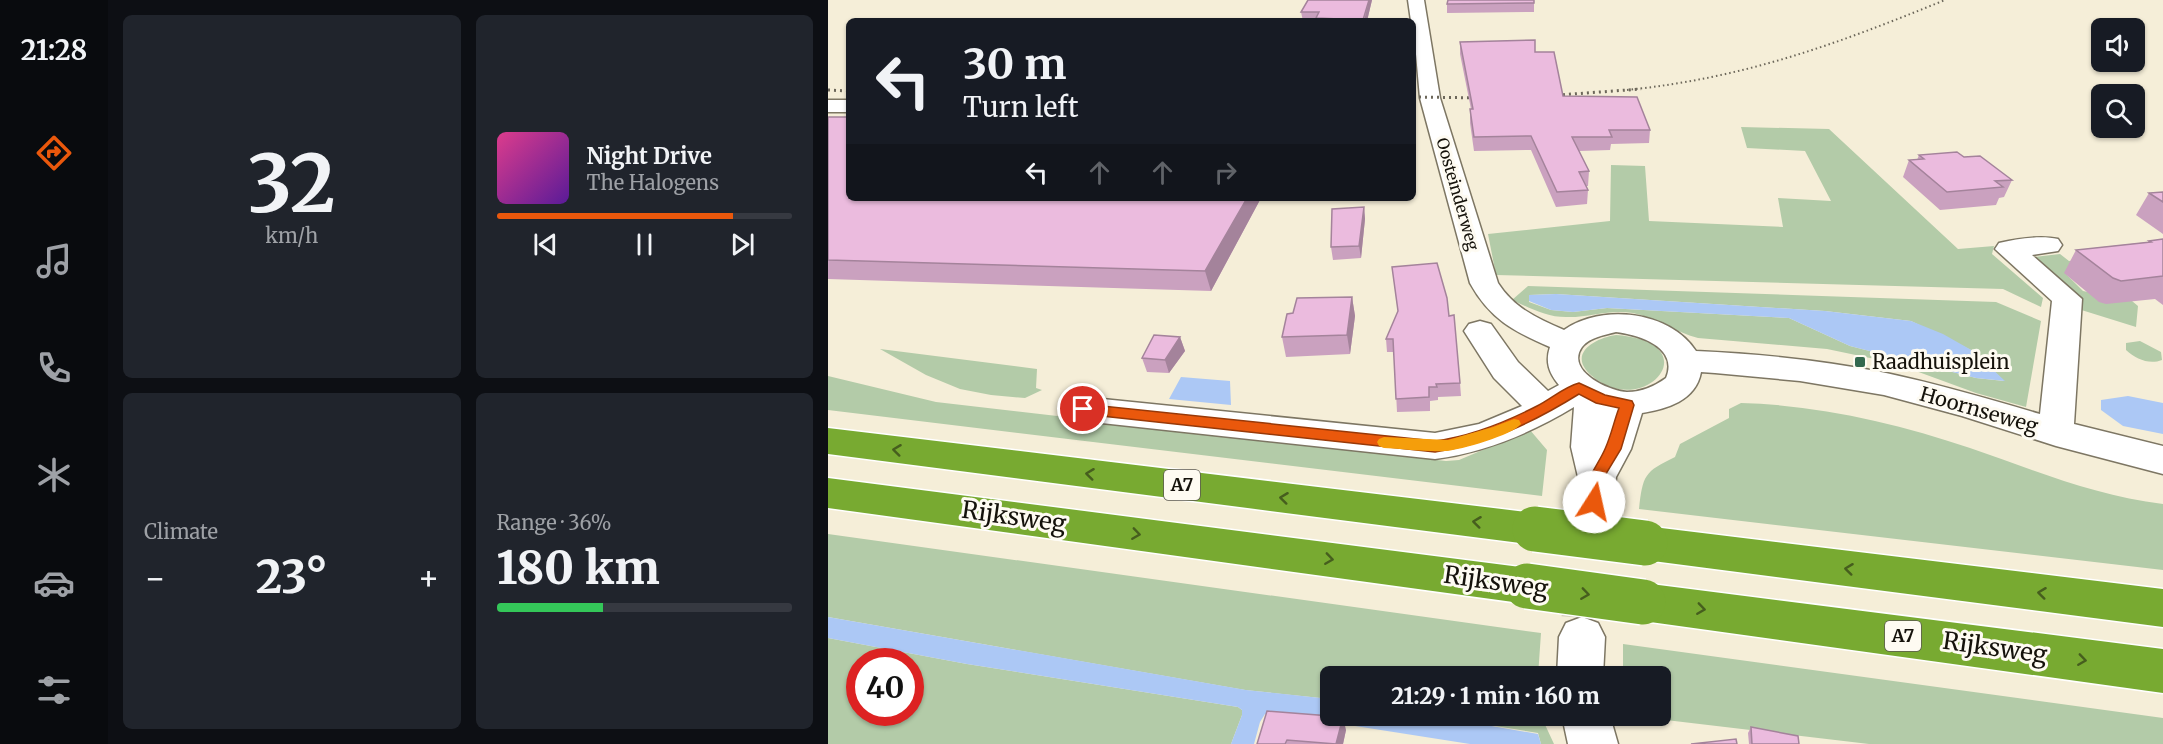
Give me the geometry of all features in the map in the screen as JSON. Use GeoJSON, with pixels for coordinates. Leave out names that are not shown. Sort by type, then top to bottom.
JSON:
{"type":"FeatureCollection","features":[{"type":"Feature","properties":{"kind":"highway","name":"A7"},"geometry":{"type":"LineString","coordinates":[[828,441],[2163,608]]}},
{"type":"Feature","properties":{"kind":"highway","name":"Rijksweg"},"geometry":{"type":"LineString","coordinates":[[828,493],[2163,671]]}},
{"type":"Feature","properties":{"kind":"street","name":"Oosteinderweg"},"geometry":{"type":"LineString","coordinates":[[1416,0],[1422,106],[1484,283],[1492,300],[1510,316],[1567,343]]}},
{"type":"Feature","properties":{"kind":"street"},"geometry":{"type":"LineString","coordinates":[[828,105],[846,106]]}},
{"type":"Feature","properties":{"kind":"street"},"geometry":{"type":"LineString","coordinates":[[2048,245],[2009,249],[2067,299],[2056,433]]}},
{"type":"Feature","properties":{"kind":"street"},"geometry":{"type":"LineString","coordinates":[[1616,323],[1659,333],[1679,349],[1686,361],[1685,378],[1677,387],[1656,399],[1627,405],[1585,392],[1570,380],[1562,364],[1563,351],[1576,334],[1588,328],[1616,323]]}},
{"type":"Feature","properties":{"kind":"street"},"geometry":{"type":"LineString","coordinates":[[1480,332],[1506,370],[1545,409]]}},
{"type":"Feature","properties":{"kind":"street","name":"Hoornseweg"},"geometry":{"type":"LineString","coordinates":[[1686,361],[1783,366],[1853,378],[1914,391],[2056,433],[2163,460]]}},
{"type":"Feature","properties":{"kind":"street"},"geometry":{"type":"LineString","coordinates":[[1083,409],[1435,446],[1461,443],[1498,431],[1585,392]]}},
{"type":"Feature","properties":{"kind":"street"},"geometry":{"type":"LineString","coordinates":[[1585,392],[1588,447],[1595,490],[1613,449],[1627,405]]}},
{"type":"Feature","properties":{"kind":"street"},"geometry":{"type":"LineString","coordinates":[[1588,726],[1593,744]]}},
{"type":"Feature","properties":{"kind":"green space"},"geometry":{"type":"Polygon","coordinates":[[[1741,127],[1829,129],[1958,249],[1994,246],[1992,254],[2043,298],[2041,307],[2003,289],[1496,275],[1488,234],[1610,221],[1611,165],[1645,166],[1649,221],[1783,227],[1778,198],[1831,201],[1805,151],[1747,148],[1741,127]]]}},
{"type":"Feature","properties":{"kind":"green space"},"geometry":{"type":"Polygon","coordinates":[[[2163,251],[2067,273],[2083,291],[2132,301],[2138,306],[2136,327],[2075,308],[2026,258],[2060,254],[2069,261],[2163,251]]]}},
{"type":"Feature","properties":{"kind":"green space"},"geometry":{"type":"Polygon","coordinates":[[[1528,286],[1996,302],[2041,321],[2026,407],[1976,393],[1894,363],[1827,349],[1698,338],[1633,313],[1617,312],[1577,317],[1554,316],[1512,300],[1528,286]],[[1556,294],[1529,295],[1529,302],[1551,310],[1573,312],[1607,308],[1789,318],[1850,346],[1976,378],[2004,381],[1973,351],[1911,321],[1825,311],[1556,294]]]}},
{"type":"Feature","properties":{"kind":"green space"},"geometry":{"type":"Polygon","coordinates":[[[1616,335],[1644,341],[1660,351],[1664,363],[1660,375],[1648,385],[1631,390],[1612,387],[1592,376],[1582,361],[1586,348],[1592,343],[1616,335]]]}},
{"type":"Feature","properties":{"kind":"green space"},"geometry":{"type":"Polygon","coordinates":[[[2140,341],[2161,352],[2162,360],[2152,362],[2143,360],[2126,350],[2126,343],[2140,341]]]}},
{"type":"Feature","properties":{"kind":"green space"},"geometry":{"type":"Polygon","coordinates":[[[880,349],[1037,369],[1036,388],[1042,390],[1025,398],[960,389],[926,375],[880,349]]]}},
{"type":"Feature","properties":{"kind":"green space"},"geometry":{"type":"Polygon","coordinates":[[[828,376],[936,402],[1446,461],[1459,460],[1530,430],[1547,450],[1542,496],[828,410],[828,376]]]}},
{"type":"Feature","properties":{"kind":"green space"},"geometry":{"type":"Polygon","coordinates":[[[1741,403],[1799,407],[1885,423],[1970,448],[2089,489],[2163,504],[2163,570],[1639,509],[1644,482],[1651,471],[1675,457],[1680,444],[1729,418],[1729,409],[1741,403]]]}},
{"type":"Feature","properties":{"kind":"green space"},"geometry":{"type":"Polygon","coordinates":[[[828,534],[1541,633],[1539,666],[1320,666],[1320,698],[1245,690],[828,617],[828,534]]]}},
{"type":"Feature","properties":{"kind":"green space"},"geometry":{"type":"Polygon","coordinates":[[[828,638],[881,648],[846,648],[846,726],[924,726],[924,656],[1238,707],[1242,710],[1242,715],[1231,744],[828,744],[828,638]]]}},
{"type":"Feature","properties":{"kind":"green space"},"geometry":{"type":"Polygon","coordinates":[[[1623,644],[2163,718],[2163,744],[1869,744],[1671,721],[1671,666],[1623,666],[1623,644]]]}},
{"type":"Feature","properties":{"kind":"green space"},"geometry":{"type":"Polygon","coordinates":[[[1495,726],[1546,726],[1554,744],[1541,744],[1538,733],[1495,726]]]}},
{"type":"Feature","properties":{"kind":"water"},"geometry":{"type":"Polygon","coordinates":[[[1556,294],[1825,311],[1911,321],[1943,334],[1973,351],[2005,381],[1976,378],[1850,346],[1789,318],[1607,308],[1573,312],[1551,310],[1529,301],[1529,295],[1556,294]]]}},
{"type":"Feature","properties":{"kind":"water"},"geometry":{"type":"Polygon","coordinates":[[[1181,377],[1230,381],[1231,405],[1169,399],[1181,377]]]}},
{"type":"Feature","properties":{"kind":"water"},"geometry":{"type":"Polygon","coordinates":[[[2128,396],[2163,403],[2163,434],[2123,426],[2101,410],[2101,400],[2128,396]]]}},
{"type":"Feature","properties":{"kind":"water"},"geometry":{"type":"Polygon","coordinates":[[[828,617],[1246,690],[1320,698],[1320,720],[1265,714],[1260,722],[1254,744],[1231,744],[1242,715],[1242,710],[1238,707],[924,656],[924,648],[881,648],[828,638],[828,617]]]}},
{"type":"Feature","properties":{"kind":"water"},"geometry":{"type":"Polygon","coordinates":[[[1355,726],[1492,726],[1538,734],[1541,744],[1470,744],[1355,726]]]}},
{"type":"Feature","properties":{"kind":"building"},"geometry":{"type":"Polygon","coordinates":[[[1308,0],[1369,0],[1364,18],[1316,18],[1319,12],[1301,12],[1308,0]]]}},
{"type":"Feature","properties":{"kind":"building"},"geometry":{"type":"Polygon","coordinates":[[[1448,0],[1534,0],[1534,3],[1447,4],[1448,0]]]}},
{"type":"Feature","properties":{"kind":"building"},"geometry":{"type":"Polygon","coordinates":[[[1535,40],[1535,52],[1554,52],[1563,96],[1637,97],[1650,130],[1609,130],[1612,137],[1572,137],[1589,171],[1579,172],[1588,190],[1557,192],[1531,136],[1474,137],[1470,109],[1473,109],[1460,42],[1535,40]]]}},
{"type":"Feature","properties":{"kind":"building"},"geometry":{"type":"Polygon","coordinates":[[[828,117],[846,117],[846,201],[1245,201],[1205,271],[828,260],[828,117]]]}},
{"type":"Feature","properties":{"kind":"building"},"geometry":{"type":"Polygon","coordinates":[[[1957,152],[1964,157],[1980,156],[2012,180],[1995,181],[2003,187],[1947,192],[1909,160],[1924,159],[1919,155],[1957,152]]]}},
{"type":"Feature","properties":{"kind":"building"},"geometry":{"type":"Polygon","coordinates":[[[2163,192],[2163,202],[2149,193],[2163,192]]]}},
{"type":"Feature","properties":{"kind":"building"},"geometry":{"type":"Polygon","coordinates":[[[1364,207],[1359,246],[1331,247],[1332,209],[1364,207]]]}},
{"type":"Feature","properties":{"kind":"building"},"geometry":{"type":"Polygon","coordinates":[[[2163,239],[2163,276],[2121,281],[2113,278],[2076,250],[2151,242],[2149,241],[2163,239]]]}},
{"type":"Feature","properties":{"kind":"building"},"geometry":{"type":"Polygon","coordinates":[[[1437,263],[1447,298],[1449,316],[1454,315],[1460,383],[1436,384],[1437,387],[1429,387],[1429,397],[1396,399],[1393,339],[1386,339],[1398,311],[1392,267],[1437,263]]]}},
{"type":"Feature","properties":{"kind":"building"},"geometry":{"type":"Polygon","coordinates":[[[1352,297],[1347,335],[1282,337],[1287,314],[1293,313],[1297,298],[1352,297]]]}},
{"type":"Feature","properties":{"kind":"building"},"geometry":{"type":"Polygon","coordinates":[[[1154,335],[1180,337],[1165,360],[1142,358],[1154,335]]]}},
{"type":"Feature","properties":{"kind":"building"},"geometry":{"type":"Polygon","coordinates":[[[1267,711],[1320,715],[1320,726],[1341,726],[1336,744],[1287,740],[1285,744],[1257,744],[1267,711]]]}},
{"type":"Feature","properties":{"kind":"building"},"geometry":{"type":"Polygon","coordinates":[[[1751,727],[1798,736],[1799,744],[1752,744],[1751,727]]]}},
{"type":"Feature","properties":{"kind":"building"},"geometry":{"type":"Polygon","coordinates":[[[1736,739],[1737,744],[1691,744],[1736,739]]]}},
{"type":"Feature","properties":{"kind":"tunnel"},"geometry":{"type":"LineString","coordinates":[[1592,522],[1593,514]]}},
{"type":"Feature","properties":{"kind":"tunnel"},"geometry":{"type":"LineString","coordinates":[[1584,618],[1592,520]]}},
{"type":"Feature","properties":{"kind":"railway"},"geometry":{"type":"LineString","coordinates":[[1627,90],[1711,77],[1790,57],[1828,45],[1945,0]]}},
{"type":"Feature","properties":{"kind":"railway"},"geometry":{"type":"LineString","coordinates":[[1545,96],[1641,89]]}},
{"type":"Feature","properties":{"kind":"railway"},"geometry":{"type":"LineString","coordinates":[[828,90],[846,91]]}},
{"type":"Feature","properties":{"kind":"railway"},"geometry":{"type":"LineString","coordinates":[[1416,97],[1485,98]]}},
{"type":"Feature","properties":{"kind":"slow traffic"},"geometry":{"type":"LineString","coordinates":[[1384,442],[1405,445],[1448,445],[1461,443],[1514,424]]}},
{"type":"Feature","properties":{"kind":"place","name":"Raadhuisplein"},"geometry":{"type":"Point","coordinates":[1860,362]}},
{"type":"Feature","properties":{"kind":"route"},"geometry":{"type":"LineString","coordinates":[[1083,409],[1405,445],[1435,446],[1461,443],[1498,431],[1545,409],[1579,388],[1592,396],[1627,405],[1613,449],[1597,477],[1594,502]]}}]}
